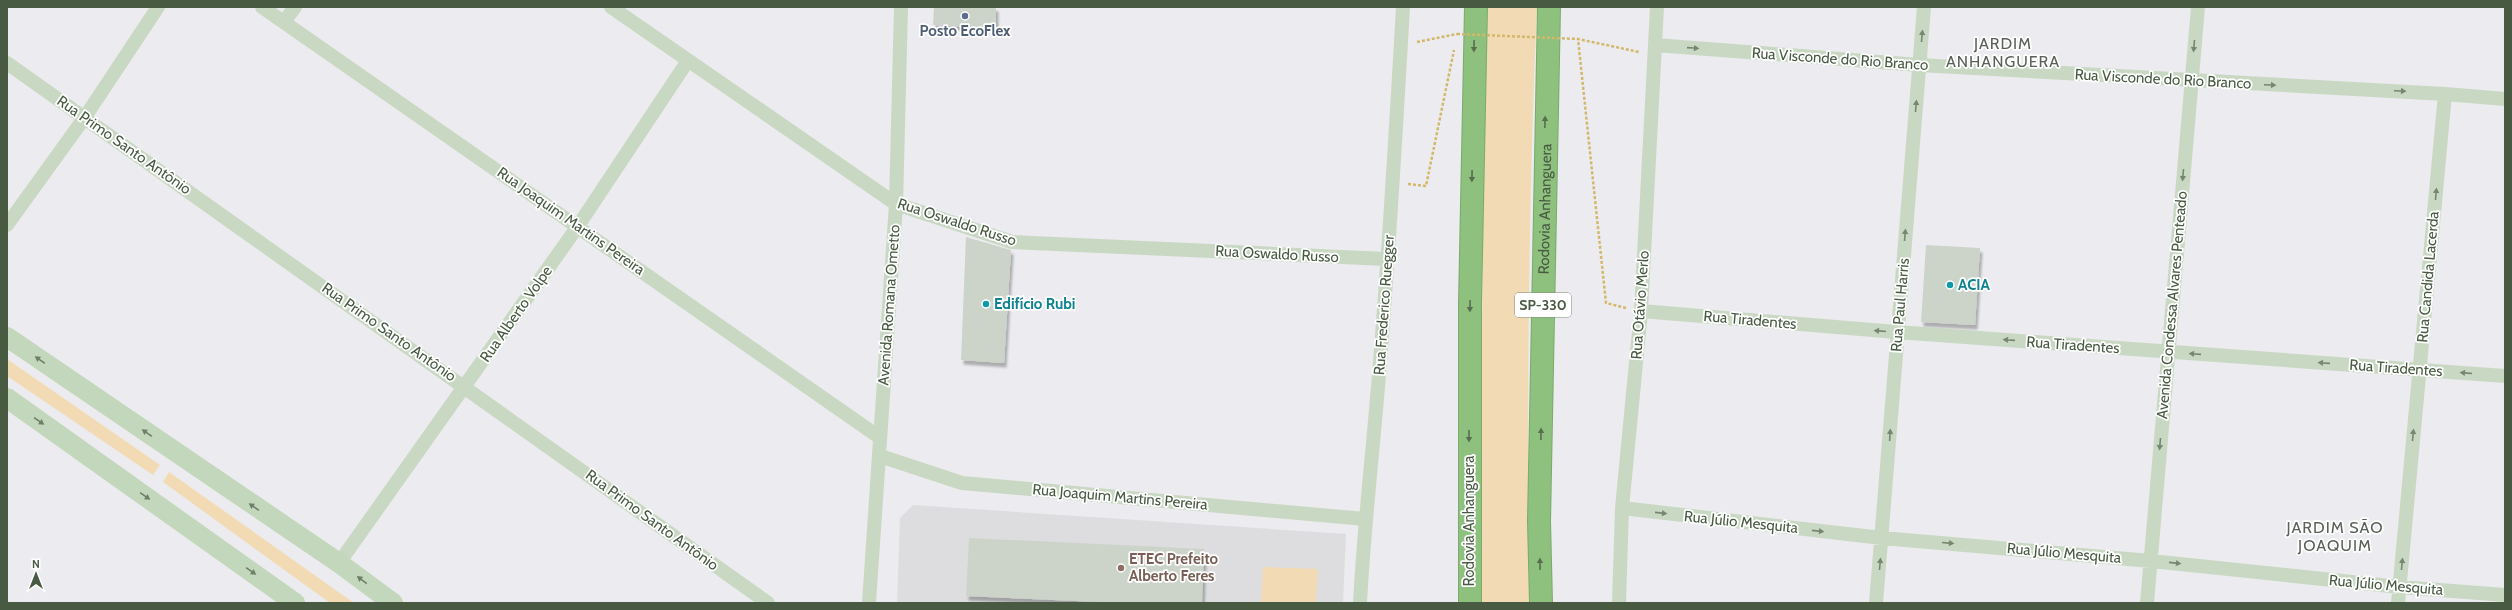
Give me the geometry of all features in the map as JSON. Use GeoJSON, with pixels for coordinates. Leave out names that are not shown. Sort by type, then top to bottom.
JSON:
{"type":"FeatureCollection","features":[{"type":"Feature","properties":{"kind":"highway","name":"Rodovia Anhanguera"},"geometry":{"type":"LineString","coordinates":[[1470,603],[1470,312],[1476,7]]}},
{"type":"Feature","properties":{"kind":"highway","name":"Rodovia Anhanguera"},"geometry":{"type":"LineString","coordinates":[[1541,603],[1540,497],[1548,7]]}},
{"type":"Feature","properties":{"kind":"street"},"geometry":{"type":"LineString","coordinates":[[7,225],[85,117],[158,7]]}},
{"type":"Feature","properties":{"kind":"street","name":"Rua Joaquim Martins Pereira"},"geometry":{"type":"LineString","coordinates":[[262,7],[879,437]]}},
{"type":"Feature","properties":{"kind":"street"},"geometry":{"type":"LineString","coordinates":[[284,22],[295,7]]}},
{"type":"Feature","properties":{"kind":"street","name":"Rua Oswaldo Russo"},"geometry":{"type":"LineString","coordinates":[[611,7],[687,62],[896,204],[1012,242],[1386,259]]}},
{"type":"Feature","properties":{"kind":"street","name":"Avenida Romana Ometto"},"geometry":{"type":"LineString","coordinates":[[869,603],[880,456],[879,437],[896,204],[901,7]]}},
{"type":"Feature","properties":{"kind":"street","name":"Rua Frederico Ruegger"},"geometry":{"type":"LineString","coordinates":[[1360,603],[1365,519],[1379,375],[1386,259],[1393,183],[1403,7]]}},
{"type":"Feature","properties":{"kind":"street","name":"Rua Otávio Merlo"},"geometry":{"type":"LineString","coordinates":[[1619,603],[1622,508],[1641,311],[1657,7]]}},
{"type":"Feature","properties":{"kind":"street","name":"Rua Paul Harris"},"geometry":{"type":"LineString","coordinates":[[1876,603],[1924,7]]}},
{"type":"Feature","properties":{"kind":"street","name":"Avenida Condessa Alvares Penteado"},"geometry":{"type":"LineString","coordinates":[[2147,603],[2198,7]]}},
{"type":"Feature","properties":{"kind":"street","name":"Rua Visconde do Rio Branco"},"geometry":{"type":"LineString","coordinates":[[1654,50],[2445,94],[2505,99]]}},
{"type":"Feature","properties":{"kind":"street","name":"Rua Alberto Volpe"},"geometry":{"type":"LineString","coordinates":[[339,563],[466,387],[578,226],[687,62]]}},
{"type":"Feature","properties":{"kind":"street","name":"Rua Primo Santo Antônio"},"geometry":{"type":"LineString","coordinates":[[7,63],[466,387],[768,603]]}},
{"type":"Feature","properties":{"kind":"street","name":"Rua Candida Lacerda"},"geometry":{"type":"LineString","coordinates":[[2398,603],[2445,94]]}},
{"type":"Feature","properties":{"kind":"street","name":"Rua Tiradentes"},"geometry":{"type":"LineString","coordinates":[[1641,311],[1898,332],[2505,376]]}},
{"type":"Feature","properties":{"kind":"street"},"geometry":{"type":"LineString","coordinates":[[7,337],[339,563],[393,603]]}},
{"type":"Feature","properties":{"kind":"street"},"geometry":{"type":"LineString","coordinates":[[7,398],[295,603]]}},
{"type":"Feature","properties":{"kind":"street","name":"Rua Joaquim Martins Pereira"},"geometry":{"type":"LineString","coordinates":[[880,456],[962,483],[1365,519]]}},
{"type":"Feature","properties":{"kind":"street","name":"Rua Júlio Mesquita"},"geometry":{"type":"LineString","coordinates":[[1622,508],[1882,538],[2151,561],[2400,587],[2505,595]]}},
{"type":"Feature","properties":{"kind":"path"},"geometry":{"type":"LineString","coordinates":[[1393,183],[1426,186],[1457,34]]}},
{"type":"Feature","properties":{"kind":"path"},"geometry":{"type":"LineString","coordinates":[[1401,45],[1457,34],[1578,39],[1654,50]]}},
{"type":"Feature","properties":{"kind":"path"},"geometry":{"type":"LineString","coordinates":[[1578,39],[1606,303],[1641,311]]}},
{"type":"Feature","properties":{"kind":"shaded area"},"geometry":{"type":"Polygon","coordinates":[[[1487,7],[1537,7],[1529,305],[1529,603],[1480,603],[1484,91],[1487,7]]]}},
{"type":"Feature","properties":{"kind":"shaded area"},"geometry":{"type":"Polygon","coordinates":[[[7,359],[160,465],[153,475],[7,376],[7,359]]]}},
{"type":"Feature","properties":{"kind":"shaded area"},"geometry":{"type":"Polygon","coordinates":[[[169,472],[354,603],[330,603],[163,482],[169,472]]]}},
{"type":"Feature","properties":{"kind":"shaded area","name":"ETEC Prefeito Alberto Feres"},"geometry":{"type":"Polygon","coordinates":[[[913,505],[1346,534],[1343,603],[897,603],[900,518],[913,505]]]}},
{"type":"Feature","properties":{"kind":"shaded area"},"geometry":{"type":"Polygon","coordinates":[[[1263,567],[1318,569],[1316,603],[1261,603],[1263,567]]]}},
{"type":"Feature","properties":{"kind":"building","name":"Posto EcoFlex"},"geometry":{"type":"Polygon","coordinates":[[[934,7],[996,7],[996,28],[933,25],[934,7]]]}},
{"type":"Feature","properties":{"kind":"building","name":"Edifício Rubi"},"geometry":{"type":"Polygon","coordinates":[[[966,237],[1011,250],[1004,363],[961,360],[966,237]]]}},
{"type":"Feature","properties":{"kind":"building","name":"ACIA"},"geometry":{"type":"Polygon","coordinates":[[[1926,245],[1980,248],[1975,325],[1921,322],[1926,245]]]}},
{"type":"Feature","properties":{"kind":"building"},"geometry":{"type":"Polygon","coordinates":[[[969,538],[1204,549],[1202,603],[1122,603],[966,596],[969,538]]]}},
{"type":"Feature","properties":{"kind":"place","name":"Posto EcoFlex"},"geometry":{"type":"Point","coordinates":[965,16]}},
{"type":"Feature","properties":{"kind":"place","name":"ACIA"},"geometry":{"type":"Point","coordinates":[1950,285]}},
{"type":"Feature","properties":{"kind":"place","name":"Edifício Rubi"},"geometry":{"type":"Point","coordinates":[986,304]}},
{"type":"Feature","properties":{"kind":"place","name":"ETEC Prefeito Alberto Feres"},"geometry":{"type":"Point","coordinates":[1121,568]}},
{"type":"Feature","properties":{"kind":"district","name":"JARDIM ANHANGUERA"},"geometry":{"type":"Point","coordinates":[2003,52]}},
{"type":"Feature","properties":{"kind":"district","name":"JARDIM SÃO JOAQUIM"},"geometry":{"type":"Point","coordinates":[2335,536]}}]}
